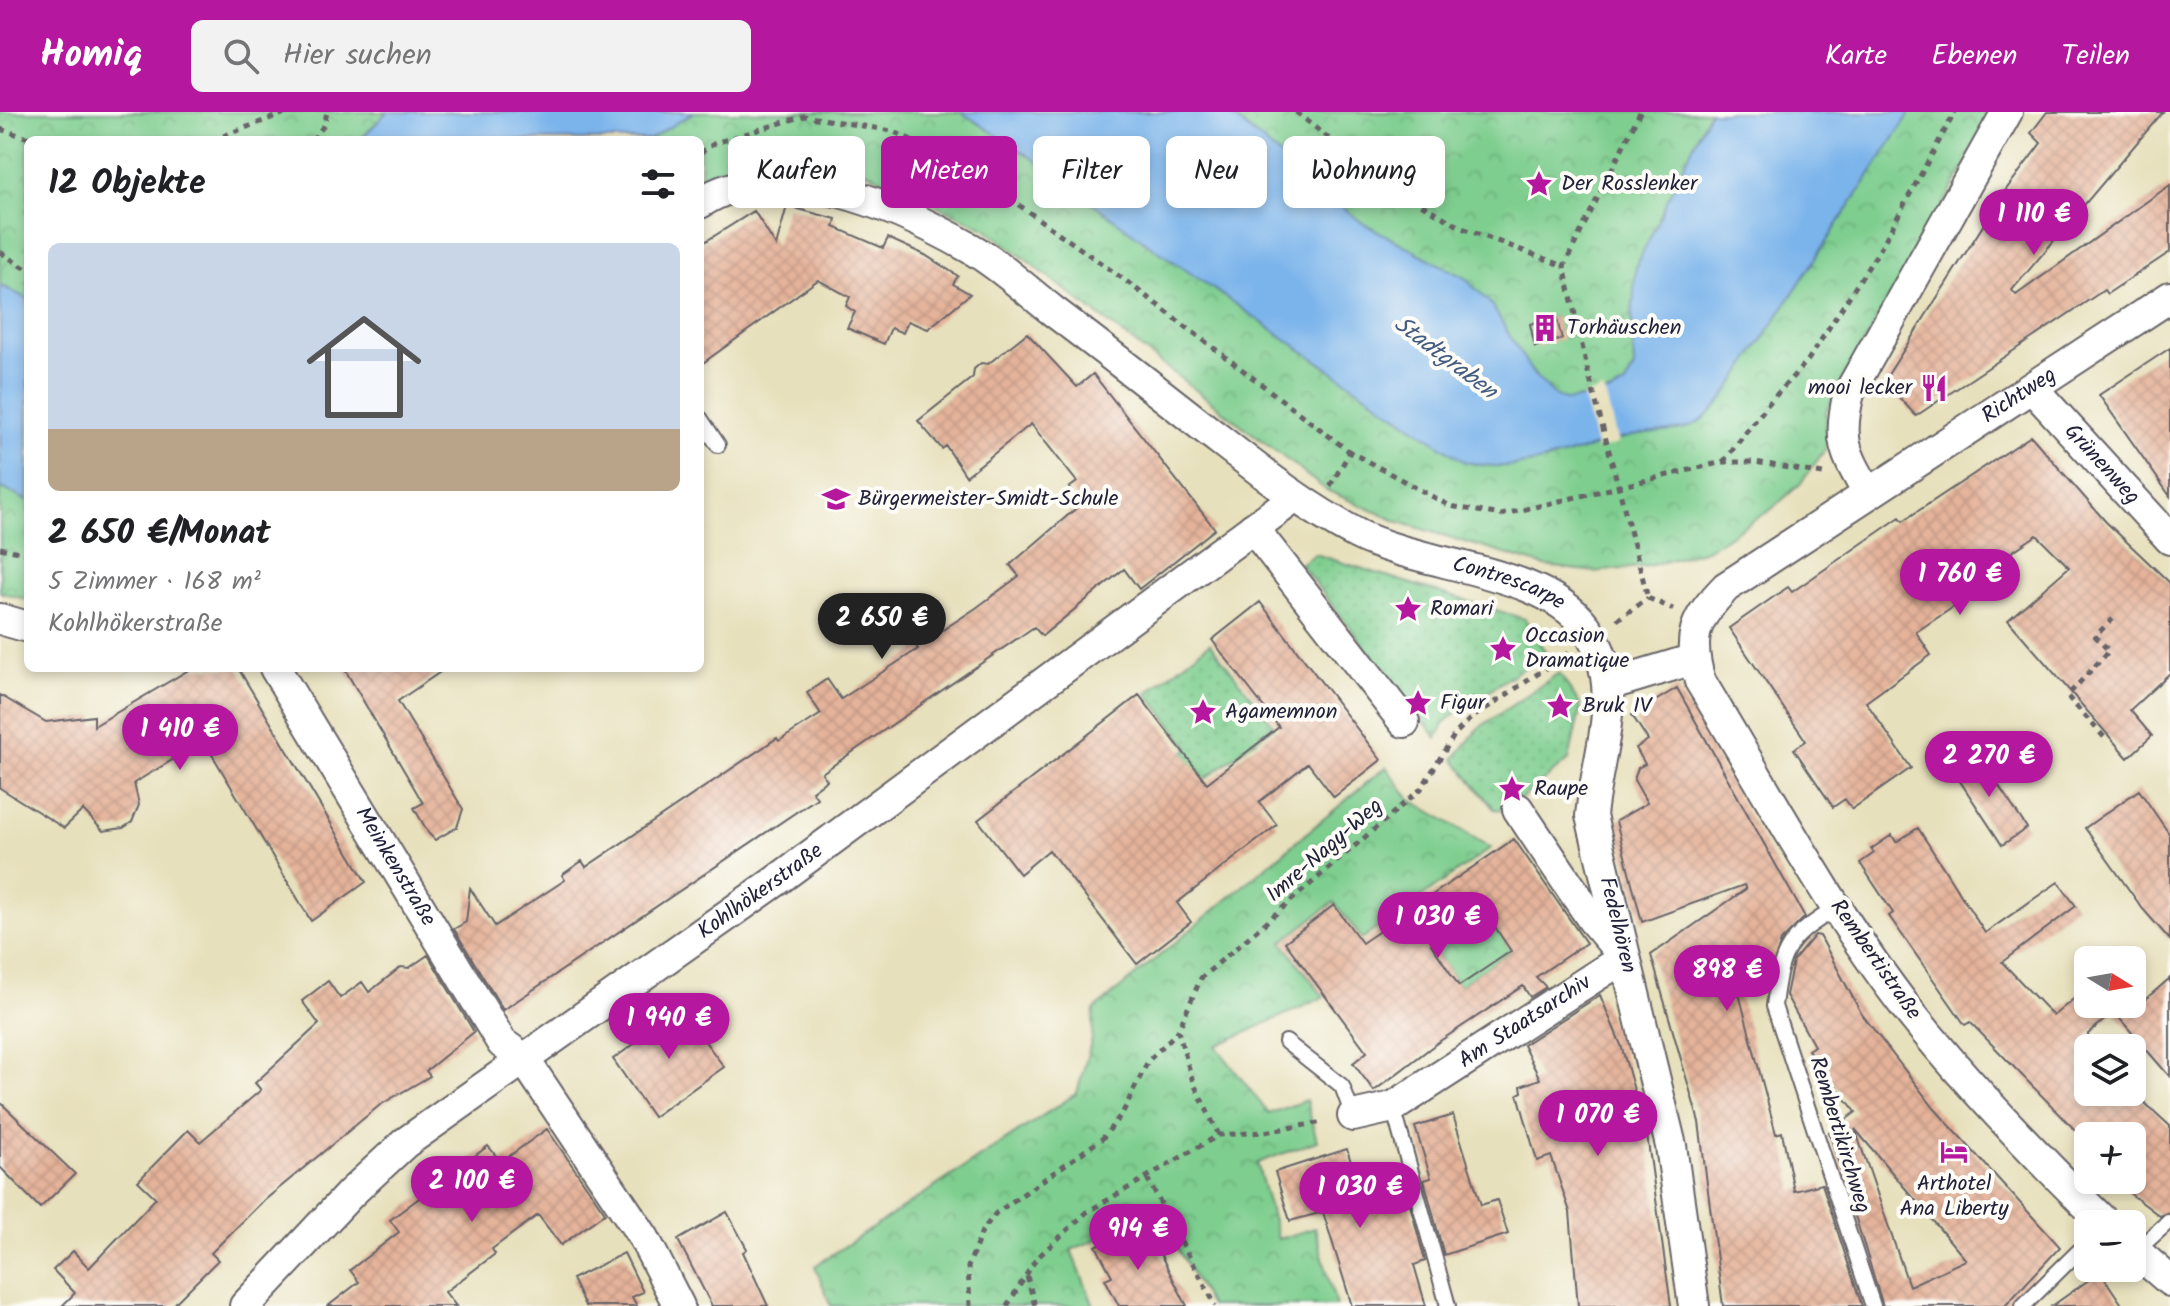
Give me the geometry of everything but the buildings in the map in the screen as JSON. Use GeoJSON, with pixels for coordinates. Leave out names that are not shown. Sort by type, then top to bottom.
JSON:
{"type":"FeatureCollection","features":[{"type":"Feature","properties":{"kind":"street"},"geometry":{"type":"LineString","coordinates":[[1608,685],[1694,659],[1697,621],[1726,587],[1868,493],[1850,459],[1841,426],[1849,393],[2007,112]]}},
{"type":"Feature","properties":{"kind":"street","name":"Contrescarpe"},"geometry":{"type":"LineString","coordinates":[[704,201],[747,184],[782,182],[847,194],[904,214],[973,249],[1305,504],[1360,536],[1546,593],[1568,608],[1592,637],[1608,685]]}},
{"type":"Feature","properties":{"kind":"street","name":"Richtweg"},"geometry":{"type":"LineString","coordinates":[[1868,493],[2033,389],[2170,297]]}},
{"type":"Feature","properties":{"kind":"street","name":"Grünenweg"},"geometry":{"type":"LineString","coordinates":[[2033,389],[2170,539]]}},
{"type":"Feature","properties":{"kind":"street","name":"Kohlhökerstraße"},"geometry":{"type":"LineString","coordinates":[[245,1306],[351,1193],[405,1143],[953,753],[1253,528],[1305,504]]}},
{"type":"Feature","properties":{"kind":"street"},"geometry":{"type":"LineString","coordinates":[[1253,528],[1404,722]]}},
{"type":"Feature","properties":{"kind":"street"},"geometry":{"type":"LineString","coordinates":[[0,619],[24,626]]}},
{"type":"Feature","properties":{"kind":"street","name":"Rembertistraße"},"geometry":{"type":"LineString","coordinates":[[1694,659],[1700,681],[1838,907],[1907,1009],[2008,1129],[2092,1210]]}},
{"type":"Feature","properties":{"kind":"street","name":"Meinkenstraße"},"geometry":{"type":"LineString","coordinates":[[277,672],[502,1043],[524,1059],[644,1238],[679,1306]]}},
{"type":"Feature","properties":{"kind":"street","name":"Fedelhören"},"geometry":{"type":"LineString","coordinates":[[1608,685],[1609,714],[1595,775],[1591,816],[1671,1146],[1694,1306]]}},
{"type":"Feature","properties":{"kind":"street"},"geometry":{"type":"LineString","coordinates":[[1518,809],[1592,919],[1625,957]]}},
{"type":"Feature","properties":{"kind":"street","name":"Am Staatsarchiv"},"geometry":{"type":"LineString","coordinates":[[1353,1116],[1393,1107],[1625,957]]}},
{"type":"Feature","properties":{"kind":"street"},"geometry":{"type":"LineString","coordinates":[[2146,1260],[2170,1281]]}},
{"type":"Feature","properties":{"kind":"lane"},"geometry":{"type":"LineString","coordinates":[[704,424],[718,445]]}},
{"type":"Feature","properties":{"kind":"lane","name":"Rembertikirchweg"},"geometry":{"type":"LineString","coordinates":[[1838,907],[1796,933],[1778,967],[1774,1006],[1873,1306]]}},
{"type":"Feature","properties":{"kind":"lane"},"geometry":{"type":"LineString","coordinates":[[1286,1042],[1342,1086],[1353,1116]]}},
{"type":"Feature","properties":{"kind":"lane"},"geometry":{"type":"LineString","coordinates":[[1393,1107],[1448,1306]]}},
{"type":"Feature","properties":{"kind":"lane"},"geometry":{"type":"LineString","coordinates":[[2146,1240],[2168,1222]]}},
{"type":"Feature","properties":{"kind":"lane"},"geometry":{"type":"LineString","coordinates":[[2023,1306],[2074,1256]]}},
{"type":"Feature","properties":{"kind":"path"},"geometry":{"type":"LineString","coordinates":[[223,136],[288,112]]}},
{"type":"Feature","properties":{"kind":"path"},"geometry":{"type":"LineString","coordinates":[[316,136],[324,125],[327,112]]}},
{"type":"Feature","properties":{"kind":"path"},"geometry":{"type":"LineString","coordinates":[[1296,112],[1388,185],[1462,228],[1564,266]]}},
{"type":"Feature","properties":{"kind":"path"},"geometry":{"type":"LineString","coordinates":[[1723,462],[1815,350],[1880,249],[1955,112]]}},
{"type":"Feature","properties":{"kind":"path"},"geometry":{"type":"LineString","coordinates":[[1620,489],[1588,372],[1564,266],[1639,114]]}},
{"type":"Feature","properties":{"kind":"path"},"geometry":{"type":"LineString","coordinates":[[704,150],[715,143],[804,116],[892,131],[954,159],[1126,281],[1350,452],[1450,506],[1501,515],[1723,462],[1813,469],[1868,493]]}},
{"type":"Feature","properties":{"kind":"path"},"geometry":{"type":"LineString","coordinates":[[0,129],[24,137]]}},
{"type":"Feature","properties":{"kind":"path"},"geometry":{"type":"LineString","coordinates":[[0,252],[24,267]]}},
{"type":"Feature","properties":{"kind":"path"},"geometry":{"type":"LineString","coordinates":[[1305,504],[1350,452]]}},
{"type":"Feature","properties":{"kind":"path","name":"Imre-Nagy-Weg"},"geometry":{"type":"LineString","coordinates":[[1178,1031],[1201,978],[1421,789],[1455,734],[1470,719],[1648,598],[1620,489]]}},
{"type":"Feature","properties":{"kind":"path"},"geometry":{"type":"LineString","coordinates":[[0,548],[24,553]]}},
{"type":"Feature","properties":{"kind":"path"},"geometry":{"type":"LineString","coordinates":[[2104,737],[2067,696],[2109,651],[2095,636],[2117,615]]}},
{"type":"Feature","properties":{"kind":"path"},"geometry":{"type":"LineString","coordinates":[[970,1306],[968,1267],[989,1222],[1015,1198],[1103,1138],[1123,1112],[1148,1061],[1178,1031],[1193,1082],[1219,1135]]}},
{"type":"Feature","properties":{"kind":"path"},"geometry":{"type":"LineString","coordinates":[[1007,1306],[1036,1259],[1087,1212],[1219,1135],[1264,1132],[1353,1116]]}},
{"type":"Feature","properties":{"kind":"path"},"geometry":{"type":"LineString","coordinates":[[1147,1178],[1216,1306]]}},
{"type":"Feature","properties":{"kind":"path"},"geometry":{"type":"LineString","coordinates":[[1027,1275],[1035,1306]]}},
{"type":"Feature","properties":{"kind":"green space"},"geometry":{"type":"Polygon","coordinates":[[[0,112],[1996,112],[1826,411],[1827,447],[1800,484],[1772,509],[1706,550],[1648,566],[1595,572],[1545,566],[1399,522],[1326,490],[985,228],[943,208],[1017,208],[1017,136],[881,136],[881,179],[865,171],[865,136],[728,136],[728,168],[704,174],[704,136],[24,136],[24,599],[0,592],[0,112]]]}},
{"type":"Feature","properties":{"kind":"green space"},"geometry":{"type":"Polygon","coordinates":[[[1315,554],[1525,619],[1546,653],[1459,710],[1446,721],[1437,738],[1300,564],[1315,554]]]}},
{"type":"Feature","properties":{"kind":"green space"},"geometry":{"type":"Polygon","coordinates":[[[1210,643],[1274,726],[1130,837],[1110,811],[1189,748],[1147,693],[1210,643]]]}},
{"type":"Feature","properties":{"kind":"green space"},"geometry":{"type":"Polygon","coordinates":[[[1559,673],[1581,706],[1569,760],[1506,811],[1494,809],[1454,759],[1479,728],[1559,673]]]}},
{"type":"Feature","properties":{"kind":"green space"},"geometry":{"type":"Polygon","coordinates":[[[1386,767],[1410,799],[1491,848],[1362,939],[1334,902],[1282,942],[1324,997],[1216,1046],[1269,1114],[1306,1100],[1317,1141],[1257,1163],[1278,1239],[1315,1228],[1336,1306],[1210,1306],[1158,1214],[1071,1250],[1094,1306],[831,1306],[815,1266],[1077,1093],[1092,1039],[1094,1010],[1386,767]]]}},
{"type":"Feature","properties":{"kind":"green space"},"geometry":{"type":"Polygon","coordinates":[[[1483,909],[1511,951],[1459,986],[1431,944],[1483,909]]]}},
{"type":"Feature","properties":{"kind":"water"},"geometry":{"type":"Polygon","coordinates":[[[387,112],[694,112],[655,136],[364,136],[387,112]]]}},
{"type":"Feature","properties":{"kind":"water","name":"Stadtgraben"},"geometry":{"type":"Polygon","coordinates":[[[961,112],[1227,112],[1256,136],[1166,136],[1166,208],[1267,208],[1267,145],[1283,158],[1283,208],[1344,208],[1361,222],[1465,278],[1491,304],[1533,374],[1554,395],[1567,401],[1611,392],[1625,385],[1634,367],[1632,317],[1636,267],[1709,112],[1911,112],[1736,380],[1706,417],[1684,428],[1632,436],[1548,460],[1506,466],[1463,461],[1099,208],[1150,208],[1150,136],[1033,136],[1033,159],[1017,148],[1017,136],[998,136],[961,112]]]}},
{"type":"Feature","properties":{"kind":"water"},"geometry":{"type":"Polygon","coordinates":[[[0,285],[24,297],[24,499],[0,487],[0,285]]]}},
{"type":"Feature","properties":{"kind":"pier"},"geometry":{"type":"Polygon","coordinates":[[[1604,390],[1618,444],[1597,450],[1583,396],[1604,390]]]}},
{"type":"Feature","properties":{"kind":"place","name":"Der Rosslenker"},"geometry":{"type":"Point","coordinates":[1539,184]}},
{"type":"Feature","properties":{"kind":"place","name":"Torhäuschen"},"geometry":{"type":"Point","coordinates":[1545,328]}},
{"type":"Feature","properties":{"kind":"place","name":"mooi lecker"},"geometry":{"type":"Point","coordinates":[1934,388]}},
{"type":"Feature","properties":{"kind":"place","name":"Bürgermeister-Smidt-Schule"},"geometry":{"type":"Point","coordinates":[836,499]}},
{"type":"Feature","properties":{"kind":"place","name":"Romari"},"geometry":{"type":"Point","coordinates":[1408,609]}},
{"type":"Feature","properties":{"kind":"place","name":"Occasion Dramatique"},"geometry":{"type":"Point","coordinates":[1503,649]}},
{"type":"Feature","properties":{"kind":"place","name":"Figur"},"geometry":{"type":"Point","coordinates":[1418,703]}},
{"type":"Feature","properties":{"kind":"place","name":"Bruk IV"},"geometry":{"type":"Point","coordinates":[1560,706]}},
{"type":"Feature","properties":{"kind":"place","name":"Agamemnon"},"geometry":{"type":"Point","coordinates":[1203,712]}},
{"type":"Feature","properties":{"kind":"place","name":"Raupe"},"geometry":{"type":"Point","coordinates":[1512,789]}},
{"type":"Feature","properties":{"kind":"place","name":"Arthotel Ana Liberty"},"geometry":{"type":"Point","coordinates":[1954,1152]}}]}
